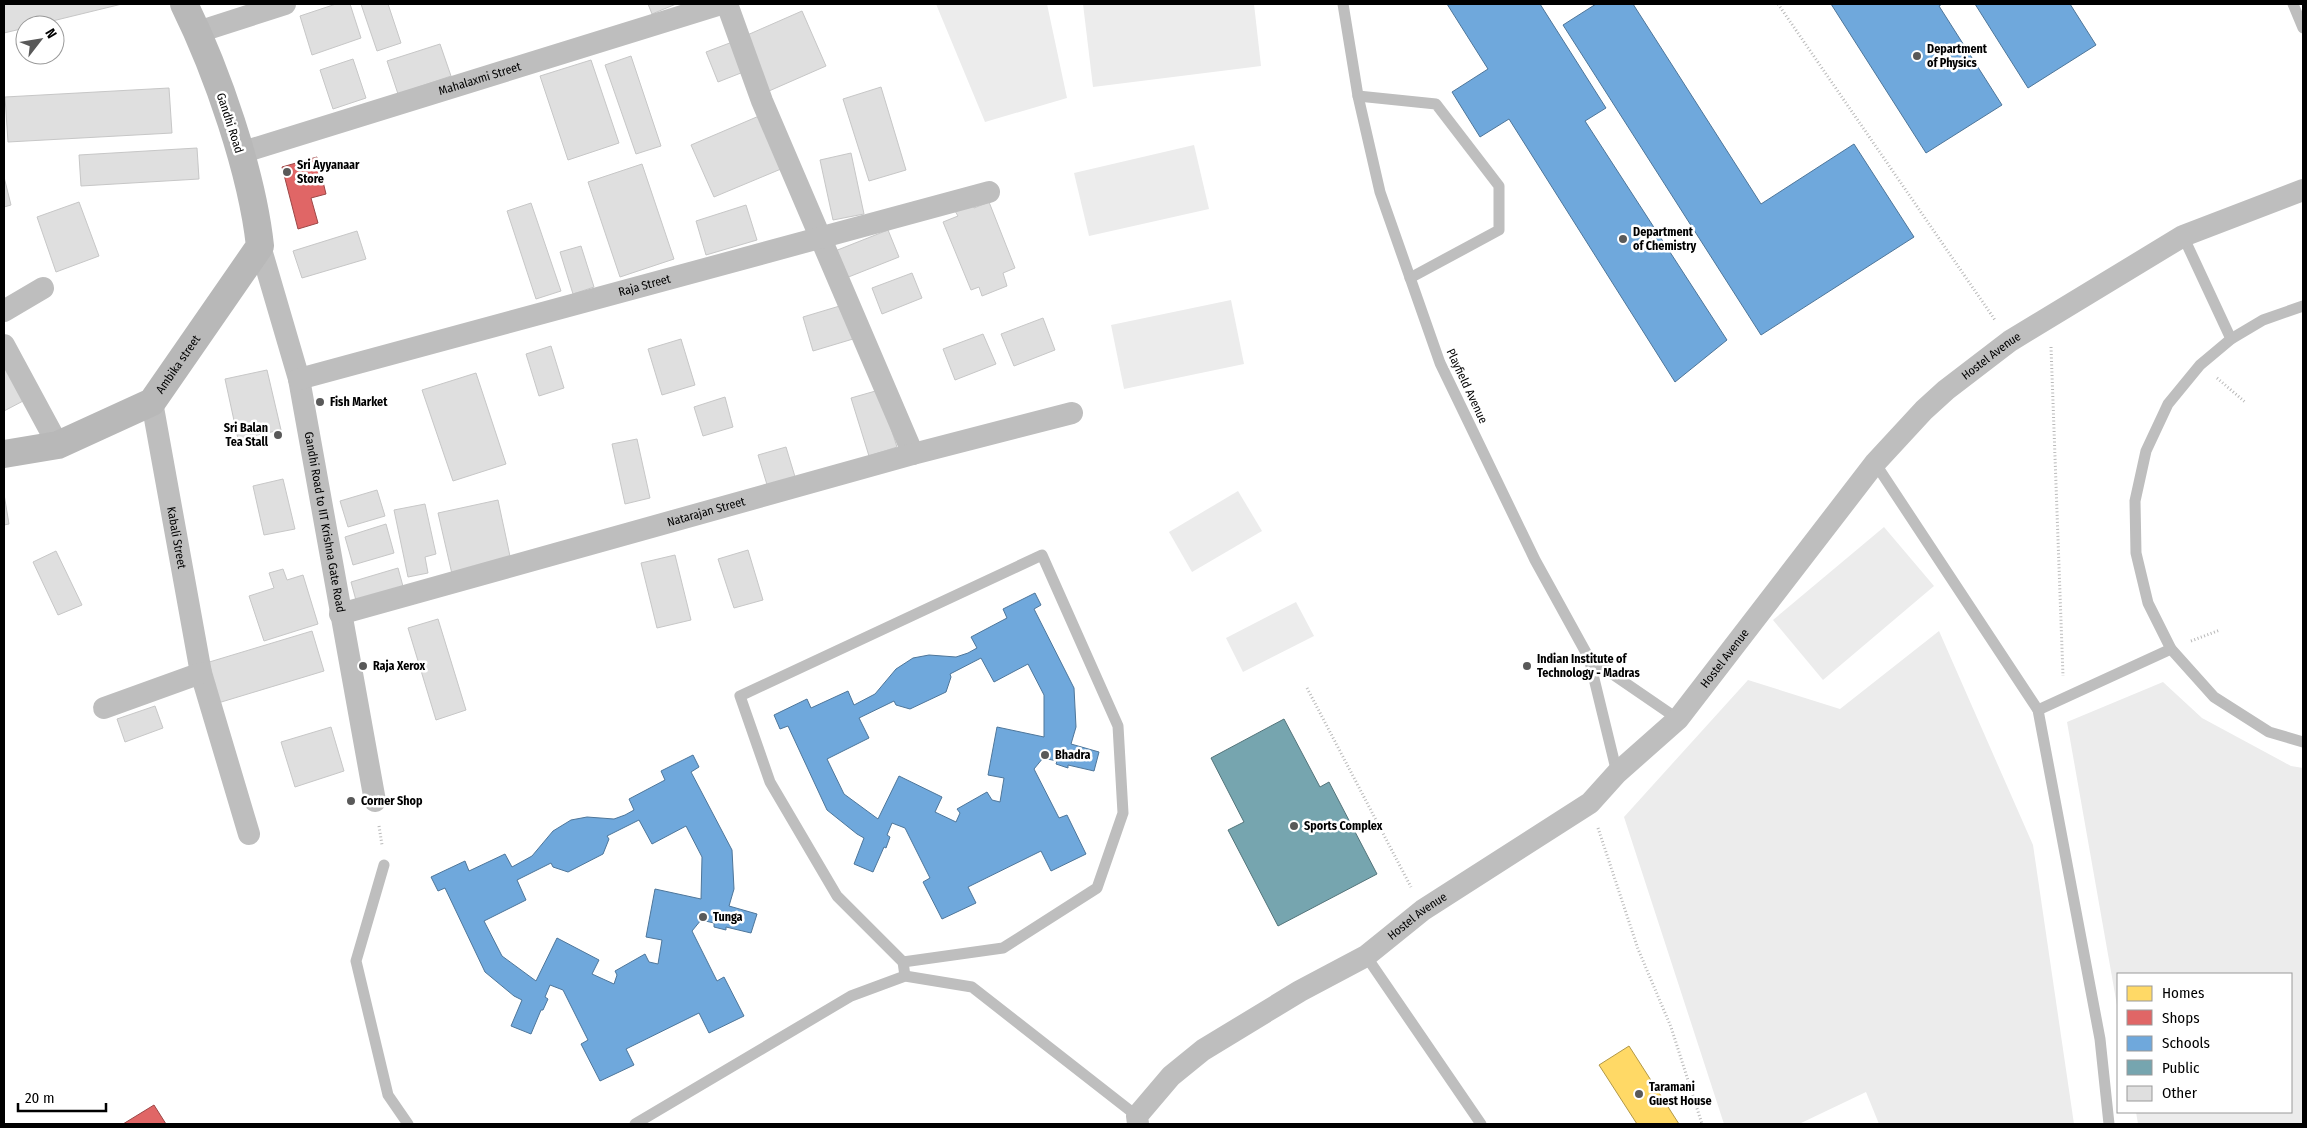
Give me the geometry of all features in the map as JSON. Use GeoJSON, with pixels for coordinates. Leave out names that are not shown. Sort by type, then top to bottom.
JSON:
{"type":"FeatureCollection","features":[{"type":"Feature","properties":{"kind":"street","name":"Gandhi Road"},"geometry":{"type":"LineString","coordinates":[[184,4],[198,32],[240,153],[258,227],[260,246]]}},
{"type":"Feature","properties":{"kind":"street"},"geometry":{"type":"LineString","coordinates":[[198,32],[285,4]]}},
{"type":"Feature","properties":{"kind":"street","name":"Mahalaxmi Street"},"geometry":{"type":"LineString","coordinates":[[240,153],[721,4]]}},
{"type":"Feature","properties":{"kind":"street"},"geometry":{"type":"LineString","coordinates":[[727,4],[762,101],[913,454]]}},
{"type":"Feature","properties":{"kind":"street","name":"Hostel Avenue"},"geometry":{"type":"LineString","coordinates":[[1138,1120],[1171,1076],[1203,1050],[1300,991],[1366,956],[1423,910],[1590,803],[1617,773],[1678,718],[1876,462],[1924,410],[2010,341],[2184,236],[2303,190]]}},
{"type":"Feature","properties":{"kind":"street","name":"Raja Street"},"geometry":{"type":"LineString","coordinates":[[299,379],[989,192]]}},
{"type":"Feature","properties":{"kind":"street","name":"Gandhi Road to IIT Krishna Gate Road"},"geometry":{"type":"LineString","coordinates":[[260,246],[299,379],[375,801]]}},
{"type":"Feature","properties":{"kind":"street","name":"Ambika street"},"geometry":{"type":"LineString","coordinates":[[4,454],[58,445],[152,402],[260,246]]}},
{"type":"Feature","properties":{"kind":"street"},"geometry":{"type":"LineString","coordinates":[[4,311],[43,288]]}},
{"type":"Feature","properties":{"kind":"street"},"geometry":{"type":"LineString","coordinates":[[4,345],[58,445]]}},
{"type":"Feature","properties":{"kind":"street","name":"Kabali Street"},"geometry":{"type":"LineString","coordinates":[[152,402],[201,673],[248,834]]}},
{"type":"Feature","properties":{"kind":"street","name":"Natarajan Street"},"geometry":{"type":"LineString","coordinates":[[340,614],[913,454],[1072,413]]}},
{"type":"Feature","properties":{"kind":"street"},"geometry":{"type":"LineString","coordinates":[[104,708],[201,673]]}},
{"type":"Feature","properties":{"kind":"lane","name":"Playfield Avenue"},"geometry":{"type":"LineString","coordinates":[[1343,4],[1358,96],[1380,192],[1440,363],[1535,560],[1589,658],[1678,718]]}},
{"type":"Feature","properties":{"kind":"lane"},"geometry":{"type":"LineString","coordinates":[[2293,4],[2303,28]]}},
{"type":"Feature","properties":{"kind":"lane"},"geometry":{"type":"LineString","coordinates":[[1358,96],[1436,104],[1499,186],[1498,230],[1410,278]]}},
{"type":"Feature","properties":{"kind":"lane"},"geometry":{"type":"LineString","coordinates":[[2184,236],[2231,339]]}},
{"type":"Feature","properties":{"kind":"lane"},"geometry":{"type":"LineString","coordinates":[[2303,306],[2263,320],[2231,339],[2200,364],[2168,404],[2146,451],[2135,501],[2136,553],[2148,603],[2171,649],[2214,697],[2269,732],[2303,742]]}},
{"type":"Feature","properties":{"kind":"lane"},"geometry":{"type":"LineString","coordinates":[[1876,462],[2038,710],[2100,1039],[2108,1124]]}},
{"type":"Feature","properties":{"kind":"lane"},"geometry":{"type":"LineString","coordinates":[[903,962],[1003,948],[1097,888],[1123,813],[1118,726],[1042,555],[740,696],[770,782],[837,896],[903,962],[905,976]]}},
{"type":"Feature","properties":{"kind":"lane"},"geometry":{"type":"LineString","coordinates":[[2038,710],[2171,649]]}},
{"type":"Feature","properties":{"kind":"lane"},"geometry":{"type":"LineString","coordinates":[[1589,658],[1617,773]]}},
{"type":"Feature","properties":{"kind":"lane"},"geometry":{"type":"LineString","coordinates":[[384,866],[356,961],[388,1095],[408,1124]]}},
{"type":"Feature","properties":{"kind":"lane"},"geometry":{"type":"LineString","coordinates":[[1366,956],[1481,1124]]}},
{"type":"Feature","properties":{"kind":"lane"},"geometry":{"type":"LineString","coordinates":[[635,1124],[851,996],[905,976],[972,987],[1138,1120]]}},
{"type":"Feature","properties":{"kind":"path"},"geometry":{"type":"LineString","coordinates":[[1778,4],[2010,341]]}},
{"type":"Feature","properties":{"kind":"path"},"geometry":{"type":"LineString","coordinates":[[2050,317],[2063,698]]}},
{"type":"Feature","properties":{"kind":"path"},"geometry":{"type":"LineString","coordinates":[[2200,364],[2245,402]]}},
{"type":"Feature","properties":{"kind":"path"},"geometry":{"type":"LineString","coordinates":[[2171,649],[2220,630]]}},
{"type":"Feature","properties":{"kind":"path"},"geometry":{"type":"LineString","coordinates":[[1306,688],[1423,910]]}},
{"type":"Feature","properties":{"kind":"path"},"geometry":{"type":"LineString","coordinates":[[375,801],[384,866]]}},
{"type":"Feature","properties":{"kind":"path"},"geometry":{"type":"LineString","coordinates":[[1590,803],[1638,949],[1671,1026],[1702,1124]]}},
{"type":"Feature","properties":{"kind":"shaded area"},"geometry":{"type":"Polygon","coordinates":[[[936,4],[1047,4],[1067,98],[985,122],[936,4]]]}},
{"type":"Feature","properties":{"kind":"shaded area"},"geometry":{"type":"Polygon","coordinates":[[[1083,4],[1254,4],[1261,66],[1093,87],[1083,4]]]}},
{"type":"Feature","properties":{"kind":"shaded area"},"geometry":{"type":"Polygon","coordinates":[[[1194,145],[1209,209],[1089,236],[1074,173],[1194,145]]]}},
{"type":"Feature","properties":{"kind":"shaded area"},"geometry":{"type":"Polygon","coordinates":[[[1231,300],[1244,364],[1124,389],[1111,325],[1231,300]]]}},
{"type":"Feature","properties":{"kind":"shaded area"},"geometry":{"type":"Polygon","coordinates":[[[1238,491],[1262,531],[1192,572],[1169,532],[1238,491]]]}},
{"type":"Feature","properties":{"kind":"shaded area"},"geometry":{"type":"Polygon","coordinates":[[[1884,527],[1934,586],[1823,680],[1773,620],[1884,527]]]}},
{"type":"Feature","properties":{"kind":"shaded area"},"geometry":{"type":"Polygon","coordinates":[[[1296,602],[1314,636],[1243,672],[1226,638],[1296,602]]]}},
{"type":"Feature","properties":{"kind":"shaded area"},"geometry":{"type":"Polygon","coordinates":[[[1939,631],[2033,845],[2074,1124],[1879,1124],[1866,1092],[1799,1124],[1724,1124],[1624,817],[1748,680],[1840,709],[1939,631]]]}},
{"type":"Feature","properties":{"kind":"shaded area"},"geometry":{"type":"Polygon","coordinates":[[[2163,682],[2202,718],[2291,766],[2303,768],[2303,1124],[2138,1124],[2136,1113],[2292,1113],[2292,973],[2117,973],[2117,1005],[2067,722],[2163,682]]]}},
{"type":"Feature","properties":{"kind":"building: Homes","name":"Taramani Guest House"},"geometry":{"type":"Polygon","coordinates":[[[1629,1046],[1679,1124],[1637,1124],[1599,1065],[1629,1046]]]}},
{"type":"Feature","properties":{"kind":"building: Shops"},"geometry":{"type":"Polygon","coordinates":[[[317,157],[326,194],[311,198],[318,223],[298,229],[282,167],[317,157]]]}},
{"type":"Feature","properties":{"kind":"building: Shops"},"geometry":{"type":"Polygon","coordinates":[[[154,1105],[166,1124],[123,1124],[154,1105]]]}},
{"type":"Feature","properties":{"kind":"building: Schools","name":"Department of Chemistry"},"geometry":{"type":"Polygon","coordinates":[[[1447,4],[1540,4],[1606,108],[1585,121],[1727,340],[1675,382],[1509,119],[1480,137],[1452,92],[1488,69],[1447,4]]]}},
{"type":"Feature","properties":{"kind":"building: Schools"},"geometry":{"type":"Polygon","coordinates":[[[1596,4],[1633,4],[1761,204],[1854,144],[1914,237],[1761,335],[1563,25],[1596,4]]]}},
{"type":"Feature","properties":{"kind":"building: Schools","name":"Department of Physics"},"geometry":{"type":"Polygon","coordinates":[[[1831,4],[1942,4],[1939,6],[2002,105],[1926,153],[1831,4]]]}},
{"type":"Feature","properties":{"kind":"building: Schools","name":"Department of Physics"},"geometry":{"type":"Polygon","coordinates":[[[1975,4],[2070,4],[2096,45],[2028,88],[1975,4]]]}},
{"type":"Feature","properties":{"kind":"building: Schools","name":"Bhadra"},"geometry":{"type":"Polygon","coordinates":[[[1035,593],[1041,605],[1034,609],[1074,688],[1076,727],[1071,744],[1099,752],[1094,771],[1068,765],[1068,768],[1056,764],[1057,761],[1043,758],[1034,769],[1059,818],[1067,815],[1086,854],[1051,871],[1041,851],[968,887],[976,903],[942,919],[923,882],[930,878],[905,828],[892,823],[887,835],[890,837],[886,848],[884,847],[873,872],[854,864],[864,838],[827,810],[788,726],[780,729],[774,715],[807,699],[811,708],[848,691],[854,705],[875,694],[896,669],[913,658],[929,655],[956,657],[968,653],[977,648],[971,637],[1007,618],[1003,609],[1035,593]],[[981,658],[950,674],[951,677],[946,692],[910,709],[896,705],[894,701],[859,718],[869,738],[827,759],[844,794],[878,819],[899,776],[942,797],[935,812],[956,822],[960,813],[957,809],[987,792],[992,800],[1000,802],[1004,778],[988,775],[997,727],[1044,737],[1044,695],[1028,664],[994,682],[981,658]]]}},
{"type":"Feature","properties":{"kind":"building: Schools","name":"Tunga"},"geometry":{"type":"Polygon","coordinates":[[[693,755],[699,767],[691,772],[732,850],[734,889],[729,906],[757,914],[751,933],[726,927],[726,930],[714,927],[714,923],[701,920],[692,931],[717,981],[724,977],[744,1016],[709,1033],[699,1013],[626,1049],[634,1065],[600,1081],[581,1044],[588,1040],[563,990],[550,985],[545,997],[548,999],[531,1034],[511,1026],[522,1000],[514,996],[485,972],[445,888],[438,891],[431,877],[465,861],[469,871],[505,854],[512,867],[532,856],[553,831],[571,820],[587,817],[614,819],[625,815],[634,810],[629,799],[665,780],[661,771],[693,755]],[[639,820],[607,836],[609,839],[603,854],[568,872],[553,867],[551,863],[517,880],[526,900],[484,921],[502,956],[536,981],[557,938],[599,960],[592,974],[614,984],[617,975],[615,971],[645,954],[649,962],[658,964],[662,940],[646,937],[655,889],[701,899],[702,857],[686,826],[652,844],[639,820]]]}},
{"type":"Feature","properties":{"kind":"building: Public","name":"Sports Complex"},"geometry":{"type":"Polygon","coordinates":[[[1284,719],[1320,787],[1329,782],[1377,874],[1278,926],[1228,830],[1244,822],[1211,758],[1284,719]]]}},
{"type":"Feature","properties":{"kind":"building: Other"},"geometry":{"type":"Polygon","coordinates":[[[4,4],[122,4],[65,18],[65,15],[15,15],[15,30],[4,33],[4,4]]]}},
{"type":"Feature","properties":{"kind":"building: Other"},"geometry":{"type":"Polygon","coordinates":[[[336,4],[350,4],[361,38],[312,55],[300,16],[336,4]]]}},
{"type":"Feature","properties":{"kind":"building: Other"},"geometry":{"type":"Polygon","coordinates":[[[361,4],[388,4],[401,43],[377,51],[361,4]]]}},
{"type":"Feature","properties":{"kind":"building: Other"},"geometry":{"type":"Polygon","coordinates":[[[648,4],[676,4],[652,14],[648,4]]]}},
{"type":"Feature","properties":{"kind":"building: Other"},"geometry":{"type":"Polygon","coordinates":[[[802,11],[826,66],[769,91],[745,36],[802,11]]]}},
{"type":"Feature","properties":{"kind":"building: Other"},"geometry":{"type":"Polygon","coordinates":[[[735,41],[746,71],[718,82],[706,52],[735,41]]]}},
{"type":"Feature","properties":{"kind":"building: Other"},"geometry":{"type":"Polygon","coordinates":[[[440,44],[451,76],[398,94],[387,61],[440,44]]]}},
{"type":"Feature","properties":{"kind":"building: Other"},"geometry":{"type":"Polygon","coordinates":[[[631,56],[661,146],[636,154],[605,65],[631,56]]]}},
{"type":"Feature","properties":{"kind":"building: Other"},"geometry":{"type":"Polygon","coordinates":[[[353,59],[366,98],[333,109],[320,70],[353,59]]]}},
{"type":"Feature","properties":{"kind":"building: Other"},"geometry":{"type":"Polygon","coordinates":[[[591,60],[619,143],[568,160],[540,76],[591,60]]]}},
{"type":"Feature","properties":{"kind":"building: Other"},"geometry":{"type":"Polygon","coordinates":[[[881,87],[906,170],[869,181],[843,99],[881,87]]]}},
{"type":"Feature","properties":{"kind":"building: Other"},"geometry":{"type":"Polygon","coordinates":[[[169,88],[172,133],[8,142],[5,97],[169,88]]]}},
{"type":"Feature","properties":{"kind":"building: Other"},"geometry":{"type":"Polygon","coordinates":[[[759,116],[781,169],[714,197],[691,145],[759,116]]]}},
{"type":"Feature","properties":{"kind":"building: Other"},"geometry":{"type":"Polygon","coordinates":[[[197,148],[199,179],[81,186],[79,155],[197,148]]]}},
{"type":"Feature","properties":{"kind":"building: Other"},"geometry":{"type":"Polygon","coordinates":[[[851,153],[864,214],[833,220],[820,160],[851,153]]]}},
{"type":"Feature","properties":{"kind":"building: Other"},"geometry":{"type":"Polygon","coordinates":[[[642,164],[674,259],[620,277],[588,182],[642,164]]]}},
{"type":"Feature","properties":{"kind":"building: Other"},"geometry":{"type":"Polygon","coordinates":[[[4,177],[11,205],[4,207],[4,177]]]}},
{"type":"Feature","properties":{"kind":"building: Other"},"geometry":{"type":"Polygon","coordinates":[[[79,202],[99,256],[56,272],[37,217],[79,202]]]}},
{"type":"Feature","properties":{"kind":"building: Other"},"geometry":{"type":"Polygon","coordinates":[[[989,202],[1015,268],[1003,273],[1007,286],[982,296],[979,287],[971,290],[943,222],[958,216],[955,211],[973,204],[974,208],[989,202]]]}},
{"type":"Feature","properties":{"kind":"building: Other"},"geometry":{"type":"Polygon","coordinates":[[[531,203],[561,291],[536,299],[507,211],[531,203]]]}},
{"type":"Feature","properties":{"kind":"building: Other"},"geometry":{"type":"Polygon","coordinates":[[[746,205],[757,240],[706,255],[696,221],[746,205]]]}},
{"type":"Feature","properties":{"kind":"building: Other"},"geometry":{"type":"Polygon","coordinates":[[[888,230],[899,257],[846,278],[835,251],[888,230]]]}},
{"type":"Feature","properties":{"kind":"building: Other"},"geometry":{"type":"Polygon","coordinates":[[[357,231],[366,259],[302,278],[293,251],[357,231]]]}},
{"type":"Feature","properties":{"kind":"building: Other"},"geometry":{"type":"Polygon","coordinates":[[[581,246],[594,287],[573,294],[560,252],[581,246]]]}},
{"type":"Feature","properties":{"kind":"building: Other"},"geometry":{"type":"Polygon","coordinates":[[[912,273],[922,298],[882,314],[872,288],[912,273]]]}},
{"type":"Feature","properties":{"kind":"building: Other"},"geometry":{"type":"Polygon","coordinates":[[[843,305],[853,339],[813,351],[803,317],[843,305]]]}},
{"type":"Feature","properties":{"kind":"building: Other"},"geometry":{"type":"Polygon","coordinates":[[[1043,318],[1055,350],[1014,366],[1001,334],[1043,318]]]}},
{"type":"Feature","properties":{"kind":"building: Other"},"geometry":{"type":"Polygon","coordinates":[[[983,334],[996,364],[955,380],[943,349],[983,334]]]}},
{"type":"Feature","properties":{"kind":"building: Other"},"geometry":{"type":"Polygon","coordinates":[[[681,339],[695,385],[662,395],[648,349],[681,339]]]}},
{"type":"Feature","properties":{"kind":"building: Other"},"geometry":{"type":"Polygon","coordinates":[[[551,346],[564,388],[539,396],[526,354],[551,346]]]}},
{"type":"Feature","properties":{"kind":"building: Other"},"geometry":{"type":"Polygon","coordinates":[[[4,363],[25,400],[4,411],[4,363]]]}},
{"type":"Feature","properties":{"kind":"building: Other"},"geometry":{"type":"Polygon","coordinates":[[[267,370],[281,430],[238,439],[225,379],[267,370]]]}},
{"type":"Feature","properties":{"kind":"building: Other"},"geometry":{"type":"Polygon","coordinates":[[[476,373],[506,464],[453,481],[422,390],[476,373]]]}},
{"type":"Feature","properties":{"kind":"building: Other"},"geometry":{"type":"Polygon","coordinates":[[[879,390],[897,447],[869,456],[851,398],[879,390]]]}},
{"type":"Feature","properties":{"kind":"building: Other"},"geometry":{"type":"Polygon","coordinates":[[[725,397],[733,427],[703,436],[694,407],[725,397]]]}},
{"type":"Feature","properties":{"kind":"building: Other"},"geometry":{"type":"Polygon","coordinates":[[[637,439],[650,498],[625,504],[612,444],[637,439]]]}},
{"type":"Feature","properties":{"kind":"building: Other"},"geometry":{"type":"Polygon","coordinates":[[[786,447],[796,480],[768,488],[758,455],[786,447]]]}},
{"type":"Feature","properties":{"kind":"building: Other"},"geometry":{"type":"Polygon","coordinates":[[[283,479],[295,529],[264,535],[253,486],[283,479]]]}},
{"type":"Feature","properties":{"kind":"building: Other"},"geometry":{"type":"Polygon","coordinates":[[[377,490],[385,516],[348,527],[340,501],[377,490]]]}},
{"type":"Feature","properties":{"kind":"building: Other"},"geometry":{"type":"Polygon","coordinates":[[[4,494],[9,524],[4,525],[4,494]]]}},
{"type":"Feature","properties":{"kind":"building: Other"},"geometry":{"type":"Polygon","coordinates":[[[498,500],[511,561],[452,574],[438,513],[498,500]]]}},
{"type":"Feature","properties":{"kind":"building: Other"},"geometry":{"type":"Polygon","coordinates":[[[425,504],[436,554],[425,557],[428,573],[408,577],[394,510],[425,504]]]}},
{"type":"Feature","properties":{"kind":"building: Other"},"geometry":{"type":"Polygon","coordinates":[[[386,524],[394,553],[353,565],[345,537],[386,524]]]}},
{"type":"Feature","properties":{"kind":"building: Other"},"geometry":{"type":"Polygon","coordinates":[[[748,550],[763,600],[734,608],[718,559],[748,550]]]}},
{"type":"Feature","properties":{"kind":"building: Other"},"geometry":{"type":"Polygon","coordinates":[[[56,551],[82,605],[58,615],[33,562],[56,551]]]}},
{"type":"Feature","properties":{"kind":"building: Other"},"geometry":{"type":"Polygon","coordinates":[[[675,555],[691,620],[657,628],[641,563],[675,555]]]}},
{"type":"Feature","properties":{"kind":"building: Other"},"geometry":{"type":"Polygon","coordinates":[[[398,568],[404,590],[357,604],[351,582],[398,568]]]}},
{"type":"Feature","properties":{"kind":"building: Other"},"geometry":{"type":"Polygon","coordinates":[[[283,569],[287,580],[303,575],[318,624],[264,641],[249,596],[274,588],[269,573],[283,569]]]}},
{"type":"Feature","properties":{"kind":"building: Other"},"geometry":{"type":"Polygon","coordinates":[[[438,619],[466,710],[436,720],[408,628],[438,619]]]}},
{"type":"Feature","properties":{"kind":"building: Other"},"geometry":{"type":"Polygon","coordinates":[[[312,631],[324,671],[218,703],[206,663],[312,631]]]}},
{"type":"Feature","properties":{"kind":"building: Other"},"geometry":{"type":"Polygon","coordinates":[[[155,706],[163,728],[125,742],[117,719],[155,706]]]}},
{"type":"Feature","properties":{"kind":"building: Other"},"geometry":{"type":"Polygon","coordinates":[[[331,727],[344,771],[295,787],[281,742],[331,727]]]}},
{"type":"Feature","properties":{"kind":"place","name":"Department of Physics"},"geometry":{"type":"Point","coordinates":[1917,56]}},
{"type":"Feature","properties":{"kind":"place","name":"Sri Ayyanaar Store"},"geometry":{"type":"Point","coordinates":[287,172]}},
{"type":"Feature","properties":{"kind":"place","name":"Department of Chemistry"},"geometry":{"type":"Point","coordinates":[1623,239]}},
{"type":"Feature","properties":{"kind":"place","name":"Fish Market"},"geometry":{"type":"Point","coordinates":[320,402]}},
{"type":"Feature","properties":{"kind":"place","name":"Sri Balan Tea Stall"},"geometry":{"type":"Point","coordinates":[278,435]}},
{"type":"Feature","properties":{"kind":"place","name":"Raja Xerox"},"geometry":{"type":"Point","coordinates":[363,666]}},
{"type":"Feature","properties":{"kind":"place","name":"Indian Institute of Technology - Madras"},"geometry":{"type":"Point","coordinates":[1527,666]}},
{"type":"Feature","properties":{"kind":"place","name":"Bhadra"},"geometry":{"type":"Point","coordinates":[1045,755]}},
{"type":"Feature","properties":{"kind":"place","name":"Corner Shop"},"geometry":{"type":"Point","coordinates":[351,801]}},
{"type":"Feature","properties":{"kind":"place","name":"Sports Complex"},"geometry":{"type":"Point","coordinates":[1294,826]}},
{"type":"Feature","properties":{"kind":"place","name":"Tunga"},"geometry":{"type":"Point","coordinates":[703,917]}},
{"type":"Feature","properties":{"kind":"place","name":"Taramani Guest House"},"geometry":{"type":"Point","coordinates":[1639,1094]}}]}
